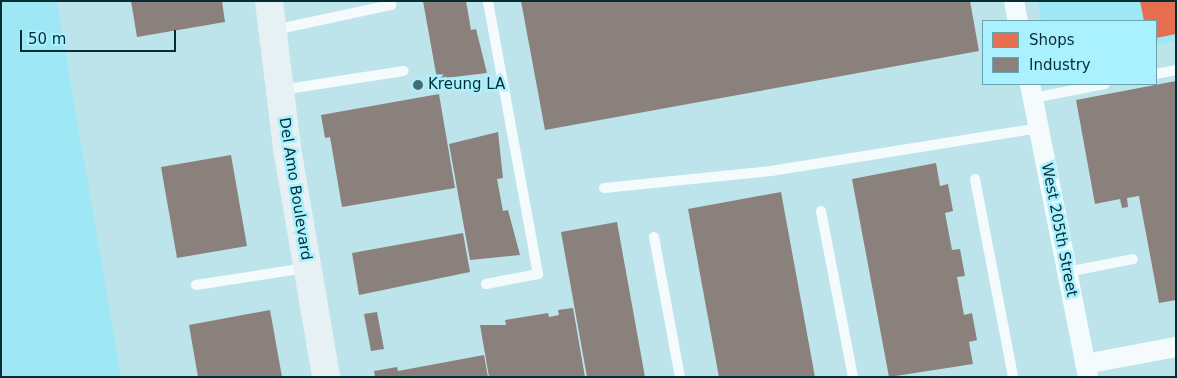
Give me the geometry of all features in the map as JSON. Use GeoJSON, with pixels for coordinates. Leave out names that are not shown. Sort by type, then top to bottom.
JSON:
{"type":"FeatureCollection","features":[{"type":"Feature","properties":{"kind":"main road","name":"Del Amo Boulevard"},"geometry":{"type":"LineString","coordinates":[[269,1],[280,90],[307,268],[326,377]]}},
{"type":"Feature","properties":{"kind":"street"},"geometry":{"type":"LineString","coordinates":[[1014,1],[1018,20]]}},
{"type":"Feature","properties":{"kind":"street","name":"West 205th Street"},"geometry":{"type":"LineString","coordinates":[[1032,91],[1086,370]]}},
{"type":"Feature","properties":{"kind":"street"},"geometry":{"type":"LineString","coordinates":[[1086,370],[1176,347]]}},
{"type":"Feature","properties":{"kind":"lane"},"geometry":{"type":"LineString","coordinates":[[273,30],[391,5],[391,1]]}},
{"type":"Feature","properties":{"kind":"lane"},"geometry":{"type":"LineString","coordinates":[[486,284],[538,274],[488,1]]}},
{"type":"Feature","properties":{"kind":"lane"},"geometry":{"type":"LineString","coordinates":[[1157,74],[1176,70]]}},
{"type":"Feature","properties":{"kind":"lane"},"geometry":{"type":"LineString","coordinates":[[280,90],[404,71]]}},
{"type":"Feature","properties":{"kind":"lane"},"geometry":{"type":"LineString","coordinates":[[1032,91],[1095,85]]}},
{"type":"Feature","properties":{"kind":"lane"},"geometry":{"type":"LineString","coordinates":[[604,188],[772,171],[1039,128]]}},
{"type":"Feature","properties":{"kind":"lane"},"geometry":{"type":"LineString","coordinates":[[975,179],[1013,377]]}},
{"type":"Feature","properties":{"kind":"lane"},"geometry":{"type":"LineString","coordinates":[[821,211],[853,377]]}},
{"type":"Feature","properties":{"kind":"lane"},"geometry":{"type":"LineString","coordinates":[[654,237],[680,377]]}},
{"type":"Feature","properties":{"kind":"lane"},"geometry":{"type":"LineString","coordinates":[[1067,272],[1133,259]]}},
{"type":"Feature","properties":{"kind":"lane"},"geometry":{"type":"LineString","coordinates":[[196,285],[307,268]]}},
{"type":"Feature","properties":{"kind":"shaded area"},"geometry":{"type":"Polygon","coordinates":[[[1,1],[57,1],[121,377],[1,377],[1,1]]]}},
{"type":"Feature","properties":{"kind":"shaded area"},"geometry":{"type":"Polygon","coordinates":[[[1038,1],[1176,1],[1176,41],[1157,45],[1157,20],[1041,20],[1038,1]]]}},
{"type":"Feature","properties":{"kind":"building: Shops"},"geometry":{"type":"Polygon","coordinates":[[[1140,1],[1176,1],[1176,34],[1157,38],[1157,20],[1144,20],[1140,1]]]}},
{"type":"Feature","properties":{"kind":"building: Industry"},"geometry":{"type":"Polygon","coordinates":[[[131,1],[222,1],[225,22],[137,37],[131,1]]]}},
{"type":"Feature","properties":{"kind":"building: Industry"},"geometry":{"type":"Polygon","coordinates":[[[423,1],[466,1],[471,30],[476,29],[487,73],[437,79],[423,1]]]}},
{"type":"Feature","properties":{"kind":"building: Industry"},"geometry":{"type":"Polygon","coordinates":[[[521,1],[970,1],[979,51],[545,130],[521,1]]]}},
{"type":"Feature","properties":{"kind":"building: Industry"},"geometry":{"type":"Polygon","coordinates":[[[1176,81],[1176,300],[1159,303],[1139,196],[1127,198],[1128,207],[1122,208],[1120,199],[1095,204],[1076,100],[1176,81]]]}},
{"type":"Feature","properties":{"kind":"building: Industry"},"geometry":{"type":"Polygon","coordinates":[[[439,94],[455,188],[342,207],[330,137],[325,138],[321,115],[439,94]]]}},
{"type":"Feature","properties":{"kind":"building: Industry"},"geometry":{"type":"Polygon","coordinates":[[[498,132],[503,178],[497,179],[503,211],[508,210],[520,255],[470,260],[449,144],[498,132]]]}},
{"type":"Feature","properties":{"kind":"building: Industry"},"geometry":{"type":"Polygon","coordinates":[[[231,155],[247,246],[177,258],[161,167],[231,155]]]}},
{"type":"Feature","properties":{"kind":"building: Industry"},"geometry":{"type":"Polygon","coordinates":[[[936,163],[940,186],[948,184],[953,211],[945,213],[952,250],[960,249],[965,276],[957,277],[964,315],[972,313],[977,340],[969,342],[973,364],[889,377],[852,179],[936,163]]]}},
{"type":"Feature","properties":{"kind":"building: Industry"},"geometry":{"type":"Polygon","coordinates":[[[781,192],[815,377],[719,377],[688,209],[781,192]]]}},
{"type":"Feature","properties":{"kind":"building: Industry"},"geometry":{"type":"Polygon","coordinates":[[[617,222],[645,377],[587,377],[561,232],[617,222]]]}},
{"type":"Feature","properties":{"kind":"building: Industry"},"geometry":{"type":"Polygon","coordinates":[[[463,233],[470,272],[359,295],[352,253],[463,233]]]}},
{"type":"Feature","properties":{"kind":"building: Industry"},"geometry":{"type":"Polygon","coordinates":[[[573,308],[585,377],[489,377],[480,325],[506,325],[505,320],[548,313],[549,317],[559,315],[558,310],[573,308]]]}},
{"type":"Feature","properties":{"kind":"building: Industry"},"geometry":{"type":"Polygon","coordinates":[[[270,310],[282,377],[198,377],[189,325],[270,310]]]}},
{"type":"Feature","properties":{"kind":"building: Industry"},"geometry":{"type":"Polygon","coordinates":[[[377,312],[384,349],[371,351],[364,314],[377,312]]]}},
{"type":"Feature","properties":{"kind":"building: Industry"},"geometry":{"type":"Polygon","coordinates":[[[484,355],[488,377],[375,377],[374,371],[397,367],[398,371],[484,355]]]}},
{"type":"Feature","properties":{"kind":"place","name":"Kreung LA"},"geometry":{"type":"Point","coordinates":[418,85]}}]}
